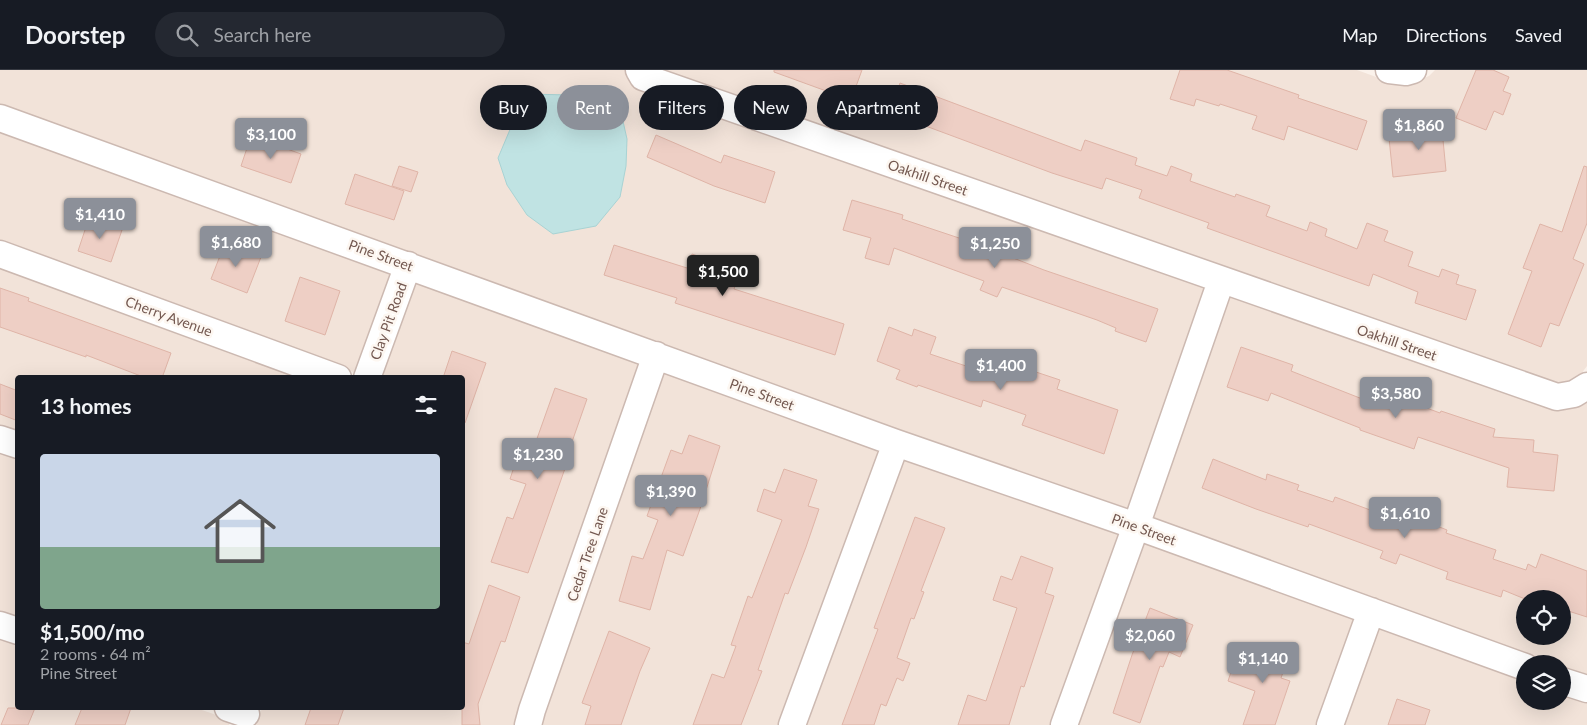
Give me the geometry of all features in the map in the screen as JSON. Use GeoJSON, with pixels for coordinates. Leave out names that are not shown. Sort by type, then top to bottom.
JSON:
{"type":"FeatureCollection","features":[{"type":"Feature","properties":{"kind":"street","name":"Oakhill Street"},"geometry":{"type":"LineString","coordinates":[[639,70],[643,77],[1220,281],[1557,397],[1581,390]]}},
{"type":"Feature","properties":{"kind":"street"},"geometry":{"type":"LineString","coordinates":[[1389,70],[1406,72],[1413,70]]}},
{"type":"Feature","properties":{"kind":"street","name":"Pine Street"},"geometry":{"type":"LineString","coordinates":[[0,118],[896,443],[1136,526],[1516,664]]}},
{"type":"Feature","properties":{"kind":"street","name":"Cherry Avenue"},"geometry":{"type":"LineString","coordinates":[[0,254],[330,375]]}},
{"type":"Feature","properties":{"kind":"street","name":"Clay Pit Road"},"geometry":{"type":"LineString","coordinates":[[368,375],[408,265]]}},
{"type":"Feature","properties":{"kind":"street"},"geometry":{"type":"LineString","coordinates":[[1064,725],[1136,526],[1220,281]]}},
{"type":"Feature","properties":{"kind":"street","name":"Cedar Tree Lane"},"geometry":{"type":"LineString","coordinates":[[528,725],[656,355]]}},
{"type":"Feature","properties":{"kind":"street"},"geometry":{"type":"LineString","coordinates":[[0,439],[15,444]]}},
{"type":"Feature","properties":{"kind":"street"},"geometry":{"type":"LineString","coordinates":[[792,725],[896,443]]}},
{"type":"Feature","properties":{"kind":"street"},"geometry":{"type":"LineString","coordinates":[[1330,725],[1371,611]]}},
{"type":"Feature","properties":{"kind":"street"},"geometry":{"type":"LineString","coordinates":[[0,625],[15,630]]}},
{"type":"Feature","properties":{"kind":"street"},"geometry":{"type":"LineString","coordinates":[[1571,684],[1587,690]]}},
{"type":"Feature","properties":{"kind":"shaded area"},"geometry":{"type":"Polygon","coordinates":[[[0,70],[626,70],[632,81],[643,85],[639,85],[639,130],[724,130],[724,114],[734,118],[734,130],[768,130],[1205,287],[1128,511],[900,432],[0,106],[0,70]],[[557,85],[557,130],[527,215],[564,130],[629,130],[629,85],[557,85]]]}},
{"type":"Feature","properties":{"kind":"shaded area"},"geometry":{"type":"Polygon","coordinates":[[[657,70],[1357,70],[1390,82],[1411,83],[1429,76],[1435,70],[1587,70],[1587,366],[1578,378],[1557,386],[828,130],[938,130],[938,85],[817,85],[817,126],[807,123],[807,85],[734,85],[734,97],[724,94],[724,85],[700,85],[657,70]]]}},
{"type":"Feature","properties":{"kind":"shaded area"},"geometry":{"type":"Polygon","coordinates":[[[0,129],[393,271],[356,373],[0,243],[0,129]]]}},
{"type":"Feature","properties":{"kind":"shaded area"},"geometry":{"type":"Polygon","coordinates":[[[0,266],[300,375],[15,375],[15,432],[0,427],[0,266]]]}},
{"type":"Feature","properties":{"kind":"shaded area"},"geometry":{"type":"Polygon","coordinates":[[[416,280],[641,361],[516,725],[256,725],[261,710],[465,710],[465,375],[381,375],[416,280]]]}},
{"type":"Feature","properties":{"kind":"shaded area"},"geometry":{"type":"Polygon","coordinates":[[[1228,295],[1570,406],[1572,409],[1580,404],[1587,403],[1587,678],[1571,672],[1571,655],[1523,655],[1151,520],[1228,295]]]}},
{"type":"Feature","properties":{"kind":"shaded area"},"geometry":{"type":"Polygon","coordinates":[[[664,370],[881,449],[779,725],[541,725],[664,370]]]}},
{"type":"Feature","properties":{"kind":"shaded area"},"geometry":{"type":"Polygon","coordinates":[[[0,450],[15,456],[15,618],[0,613],[0,450]]]}},
{"type":"Feature","properties":{"kind":"shaded area"},"geometry":{"type":"Polygon","coordinates":[[[904,457],[1121,532],[1051,725],[805,725],[904,457]]]}},
{"type":"Feature","properties":{"kind":"shaded area"},"geometry":{"type":"Polygon","coordinates":[[[1144,540],[1356,617],[1317,725],[1077,725],[1144,540]]]}},
{"type":"Feature","properties":{"kind":"shaded area"},"geometry":{"type":"Polygon","coordinates":[[[1379,626],[1516,676],[1516,710],[1571,710],[1571,695],[1587,701],[1587,725],[1343,725],[1379,626]]]}},
{"type":"Feature","properties":{"kind":"shaded area"},"geometry":{"type":"Polygon","coordinates":[[[0,636],[15,642],[15,710],[202,710],[231,720],[229,725],[0,725],[0,636]]]}},
{"type":"Feature","properties":{"kind":"water"},"geometry":{"type":"Polygon","coordinates":[[[547,94],[557,95],[557,130],[625,130],[627,139],[626,166],[620,197],[596,226],[553,234],[527,215],[507,185],[498,158],[510,130],[547,130],[547,94]]]}},
{"type":"Feature","properties":{"kind":"building"},"geometry":{"type":"Polygon","coordinates":[[[774,70],[862,70],[856,85],[817,85],[817,88],[774,72],[774,70]]]}},
{"type":"Feature","properties":{"kind":"building"},"geometry":{"type":"Polygon","coordinates":[[[1180,70],[1227,70],[1299,95],[1298,98],[1367,121],[1357,150],[1288,126],[1284,140],[1252,129],[1257,116],[1220,104],[1219,106],[1196,99],[1194,106],[1170,99],[1180,70]]]}},
{"type":"Feature","properties":{"kind":"building"},"geometry":{"type":"Polygon","coordinates":[[[1476,70],[1493,70],[1509,77],[1503,91],[1511,94],[1503,115],[1494,111],[1486,130],[1456,118],[1476,70]]]}},
{"type":"Feature","properties":{"kind":"building"},"geometry":{"type":"Polygon","coordinates":[[[938,97],[1081,151],[1085,140],[1137,158],[1135,165],[1167,176],[1171,166],[1192,174],[1190,181],[1235,197],[1236,194],[1270,206],[1266,216],[1307,231],[1310,222],[1327,229],[1325,236],[1357,249],[1367,223],[1388,231],[1384,241],[1413,252],[1408,266],[1439,277],[1442,269],[1459,275],[1456,284],[1476,290],[1466,320],[1415,303],[1418,292],[1373,274],[1369,286],[1207,228],[1209,223],[1139,198],[1142,190],[1106,178],[1102,189],[1052,173],[936,130],[938,130],[938,97]]]}},
{"type":"Feature","properties":{"kind":"building"},"geometry":{"type":"Polygon","coordinates":[[[1441,119],[1446,171],[1393,177],[1389,138],[1418,135],[1417,122],[1441,119]]]}},
{"type":"Feature","properties":{"kind":"building"},"geometry":{"type":"Polygon","coordinates":[[[656,135],[721,163],[724,155],[775,172],[765,203],[714,186],[647,157],[656,135]]]}},
{"type":"Feature","properties":{"kind":"building"},"geometry":{"type":"Polygon","coordinates":[[[251,136],[301,154],[291,183],[241,166],[251,136]]]}},
{"type":"Feature","properties":{"kind":"building"},"geometry":{"type":"Polygon","coordinates":[[[399,166],[418,172],[411,192],[392,186],[399,166]]]}},
{"type":"Feature","properties":{"kind":"building"},"geometry":{"type":"Polygon","coordinates":[[[1584,166],[1587,167],[1587,223],[1573,259],[1584,264],[1559,326],[1550,323],[1541,347],[1508,334],[1532,271],[1523,268],[1540,224],[1562,232],[1584,166]]]}},
{"type":"Feature","properties":{"kind":"building"},"geometry":{"type":"Polygon","coordinates":[[[355,174],[404,191],[394,220],[345,204],[355,174]]]}},
{"type":"Feature","properties":{"kind":"building"},"geometry":{"type":"Polygon","coordinates":[[[852,200],[903,215],[902,219],[1158,309],[1146,342],[1115,331],[1116,328],[1097,320],[1002,287],[997,297],[980,290],[984,281],[894,248],[889,265],[865,258],[871,238],[843,230],[852,200]]]}},
{"type":"Feature","properties":{"kind":"building"},"geometry":{"type":"Polygon","coordinates":[[[89,218],[122,230],[111,262],[78,251],[89,218]]]}},
{"type":"Feature","properties":{"kind":"building"},"geometry":{"type":"Polygon","coordinates":[[[225,243],[261,257],[247,293],[211,279],[225,243]]]}},
{"type":"Feature","properties":{"kind":"building"},"geometry":{"type":"Polygon","coordinates":[[[614,245],[687,268],[692,254],[740,271],[734,289],[844,324],[835,355],[675,303],[677,298],[604,275],[614,245]]]}},
{"type":"Feature","properties":{"kind":"building"},"geometry":{"type":"Polygon","coordinates":[[[300,277],[340,291],[325,335],[285,321],[300,277]]]}},
{"type":"Feature","properties":{"kind":"building"},"geometry":{"type":"Polygon","coordinates":[[[0,288],[29,298],[28,301],[171,353],[163,375],[138,375],[86,355],[86,357],[0,327],[0,288]]]}},
{"type":"Feature","properties":{"kind":"building"},"geometry":{"type":"Polygon","coordinates":[[[889,327],[912,336],[914,329],[936,337],[930,354],[1005,379],[1008,371],[1028,378],[1030,370],[1060,380],[1057,389],[1118,410],[1104,454],[1022,425],[1026,415],[983,400],[981,407],[896,379],[900,370],[877,361],[889,327]]]}},
{"type":"Feature","properties":{"kind":"building"},"geometry":{"type":"Polygon","coordinates":[[[1241,347],[1293,365],[1291,371],[1370,402],[1375,389],[1440,413],[1441,411],[1495,429],[1493,437],[1534,440],[1533,452],[1558,455],[1554,491],[1507,487],[1509,468],[1418,437],[1414,449],[1360,430],[1360,428],[1271,393],[1268,401],[1227,387],[1241,347]]]}},
{"type":"Feature","properties":{"kind":"building"},"geometry":{"type":"Polygon","coordinates":[[[452,351],[486,363],[465,423],[465,375],[444,375],[452,351]]]}},
{"type":"Feature","properties":{"kind":"building"},"geometry":{"type":"Polygon","coordinates":[[[0,384],[15,390],[15,420],[0,414],[0,384]]]}},
{"type":"Feature","properties":{"kind":"building"},"geometry":{"type":"Polygon","coordinates":[[[555,388],[587,399],[566,459],[568,460],[528,573],[491,562],[507,517],[513,519],[526,484],[510,479],[515,464],[506,462],[514,440],[534,447],[555,388]]]}},
{"type":"Feature","properties":{"kind":"building"},"geometry":{"type":"Polygon","coordinates":[[[689,435],[720,446],[683,556],[667,550],[650,610],[619,601],[632,556],[643,559],[658,520],[647,516],[671,450],[682,454],[689,435]]]}},
{"type":"Feature","properties":{"kind":"building"},"geometry":{"type":"Polygon","coordinates":[[[1213,459],[1266,480],[1267,474],[1299,485],[1297,490],[1333,502],[1335,497],[1419,528],[1422,520],[1447,530],[1446,533],[1496,550],[1493,559],[1526,570],[1528,564],[1536,568],[1541,554],[1587,571],[1587,617],[1571,612],[1571,590],[1516,590],[1516,595],[1503,590],[1501,597],[1446,579],[1448,572],[1400,554],[1396,564],[1380,558],[1383,551],[1309,524],[1308,527],[1256,509],[1202,488],[1213,459]]]}},
{"type":"Feature","properties":{"kind":"building"},"geometry":{"type":"Polygon","coordinates":[[[784,469],[817,480],[808,506],[819,509],[788,594],[785,593],[758,670],[762,671],[741,725],[693,725],[712,674],[724,678],[736,646],[731,645],[748,596],[752,598],[782,520],[757,511],[764,489],[775,493],[784,469]]]}},
{"type":"Feature","properties":{"kind":"building"},"geometry":{"type":"Polygon","coordinates":[[[915,517],[945,528],[921,591],[924,592],[914,619],[911,618],[897,658],[910,663],[903,681],[897,678],[886,706],[881,704],[874,725],[842,725],[878,629],[874,628],[915,517]]]}},
{"type":"Feature","properties":{"kind":"building"},"geometry":{"type":"Polygon","coordinates":[[[1021,556],[1053,568],[1045,593],[1054,596],[1024,687],[1021,686],[1009,725],[958,725],[968,695],[986,701],[1017,608],[993,600],[1001,576],[1012,580],[1021,556]]]}},
{"type":"Feature","properties":{"kind":"building"},"geometry":{"type":"Polygon","coordinates":[[[489,585],[520,597],[505,642],[501,641],[478,704],[480,725],[462,725],[462,710],[465,710],[465,643],[469,644],[489,585]]]}},
{"type":"Feature","properties":{"kind":"building"},"geometry":{"type":"Polygon","coordinates":[[[1150,608],[1193,625],[1180,657],[1169,652],[1163,667],[1160,666],[1140,723],[1113,713],[1150,608]]]}},
{"type":"Feature","properties":{"kind":"building"},"geometry":{"type":"Polygon","coordinates":[[[609,631],[650,648],[621,725],[585,725],[591,706],[582,703],[609,631]]]}},
{"type":"Feature","properties":{"kind":"building"},"geometry":{"type":"Polygon","coordinates":[[[1257,644],[1289,655],[1281,678],[1290,681],[1275,725],[1243,725],[1255,691],[1228,681],[1235,660],[1249,665],[1257,644]]]}},
{"type":"Feature","properties":{"kind":"building"},"geometry":{"type":"Polygon","coordinates":[[[1397,699],[1430,710],[1425,725],[1388,725],[1397,699]]]}},
{"type":"Feature","properties":{"kind":"building"},"geometry":{"type":"Polygon","coordinates":[[[8,708],[34,710],[28,725],[1,725],[8,708]]]}},
{"type":"Feature","properties":{"kind":"building"},"geometry":{"type":"Polygon","coordinates":[[[81,710],[130,710],[125,725],[75,725],[81,710]]]}},
{"type":"Feature","properties":{"kind":"building"},"geometry":{"type":"Polygon","coordinates":[[[310,710],[343,710],[338,725],[305,725],[310,710]]]}}]}
